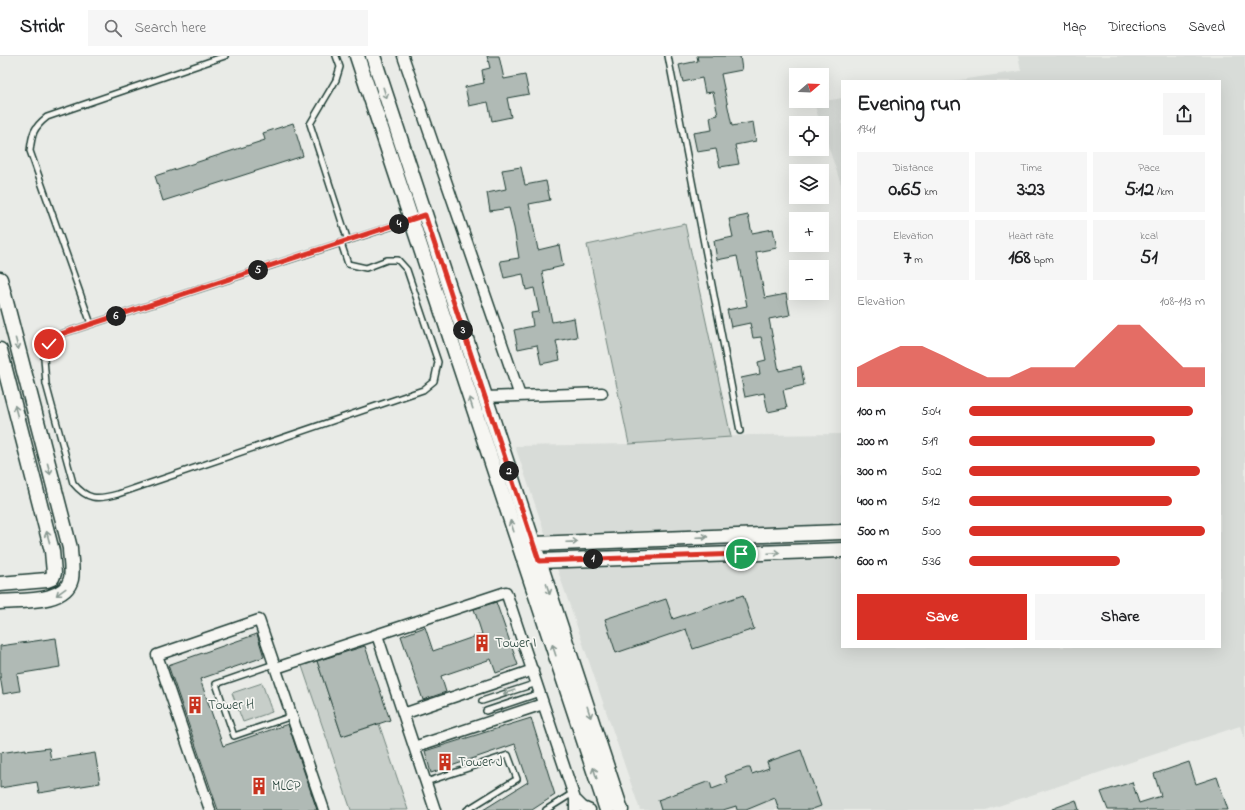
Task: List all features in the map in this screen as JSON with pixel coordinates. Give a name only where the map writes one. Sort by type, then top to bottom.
[{"type":"street","points":[[357,56],[607,810]]},
{"type":"street","points":[[373,56],[621,810]]},
{"type":"street","points":[[403,56],[520,396]]},
{"type":"street","points":[[0,279],[70,548],[72,573],[68,587],[55,597],[0,602]]},
{"type":"street","points":[[0,350],[52,551],[54,573],[52,578],[47,580],[0,584]]},
{"type":"street","points":[[485,397],[602,393]]},
{"type":"street","points":[[533,544],[841,532]]},
{"type":"street","points":[[539,561],[841,550]]},
{"type":"street","points":[[275,666],[377,635],[506,592],[574,796],[575,810]]},
{"type":"street","points":[[210,810],[157,655],[259,620],[324,810]]},
{"type":"street","points":[[377,635],[435,810]]},
{"type":"street","points":[[403,714],[532,670]]},
{"type":"street","points":[[414,747],[543,704]]},
{"type":"street","points":[[574,796],[583,807],[590,810]]},
{"type":"lane","points":[[91,324],[30,151],[32,134],[39,123],[47,117],[225,56]]},
{"type":"lane","points":[[336,56],[340,67],[336,80],[310,124],[348,241]]},
{"type":"lane","points":[[668,56],[740,431]]},
{"type":"lane","points":[[341,243],[348,264],[366,268],[387,260],[398,260],[407,270],[438,362],[434,380],[423,390],[102,498],[82,494],[73,483],[46,384],[44,358],[49,344],[61,334],[425,215]]},
{"type":"lane","points":[[275,666],[216,684],[234,736],[292,716]]},
{"type":"lane","points":[[482,701],[538,688]]},
{"type":"lane","points":[[486,711],[538,688]]},
{"type":"lane","points":[[426,782],[508,755],[517,779],[467,810]]},
{"type":"lane","points":[[546,810],[574,796]]},
{"type":"shaded area","points":[[1018,56],[1245,56],[1245,740],[1240,726],[986,810],[640,810],[515,446],[629,444],[751,435],[841,434],[841,648],[1221,648],[1221,80],[960,80],[1021,71]]},
{"type":"shaded area","points":[[841,98],[841,184],[829,149],[829,116],[818,116],[816,108],[829,108],[829,100]]},
{"type":"shaded area","points":[[685,224],[731,437],[629,444],[587,245]]},
{"type":"shaded area","points":[[317,661],[342,736],[379,724],[408,810],[351,810],[302,666]]},
{"type":"shaded area","points":[[262,683],[272,712],[243,722],[232,693]]},
{"type":"building","points":[[487,56],[499,56],[504,79],[525,75],[529,94],[507,98],[511,117],[492,121],[488,102],[469,106],[465,87],[484,83],[482,70],[490,68]]},
{"type":"building","points":[[697,56],[740,56],[742,70],[721,74],[732,126],[753,122],[756,141],[735,145],[739,164],[720,167],[716,149],[697,152],[693,133],[712,130],[710,117],[718,115],[713,92],[705,93],[702,78],[683,82],[679,65],[698,61]]},
{"type":"building","points":[[293,123],[303,156],[163,201],[155,176],[265,140],[263,133]]},
{"type":"building","points":[[521,167],[525,185],[546,181],[550,200],[529,204],[538,250],[559,245],[563,266],[542,271],[552,322],[574,318],[577,337],[556,341],[560,360],[541,364],[537,345],[518,349],[514,330],[533,326],[531,313],[539,312],[534,288],[526,290],[523,274],[504,278],[500,261],[519,258],[514,228],[509,208],[490,211],[487,193],[506,189],[502,170]]},
{"type":"building","points":[[748,215],[752,233],[773,229],[777,248],[756,252],[765,298],[786,294],[790,315],[769,319],[779,371],[801,366],[804,385],[783,390],[787,408],[768,412],[764,393],[745,397],[741,378],[760,374],[758,362],[766,360],[761,337],[753,338],[750,323],[731,327],[727,310],[747,306],[737,256],[717,260],[714,241],[733,237],[729,219]]},
{"type":"building","points":[[743,595],[754,629],[693,649],[686,629],[616,653],[605,619],[666,599],[673,619]]},
{"type":"building","name":"Tower I","points":[[496,602],[518,665],[496,673],[491,659],[441,676],[446,692],[423,700],[401,636],[425,627],[433,651],[482,634],[474,609]]},
{"type":"building","points":[[257,634],[264,657],[200,679],[223,746],[288,724],[317,810],[218,810],[168,665]]},
{"type":"building","points":[[56,638],[60,667],[17,674],[20,691],[3,694],[0,676],[0,646]]},
{"type":"building","points":[[365,646],[390,720],[342,736],[317,661]]},
{"type":"building","name":"Tower J","points":[[531,718],[555,795],[532,810],[483,810],[528,782],[515,744],[431,773],[425,751]]},
{"type":"building","points":[[49,748],[51,760],[95,753],[100,783],[39,793],[37,782],[0,788],[0,753],[26,749],[26,751]]},
{"type":"building","points":[[801,750],[821,806],[810,810],[779,810],[775,798],[746,810],[737,810],[736,806],[723,810],[661,810],[658,800],[707,782],[710,782],[712,789],[728,783],[725,776],[727,775],[747,768],[750,768],[752,774],[769,768],[767,762]]},
{"type":"building","points":[[1189,762],[1196,784],[1217,777],[1228,810],[1108,810],[1101,792],[1132,782],[1139,803],[1161,796],[1154,774]]},
{"type":"building","points":[[1076,800],[1079,810],[1052,810],[1052,809]]},
{"type":"place","name":"Tower I","points":[[482,643]]},
{"type":"place","name":"Tower H","points":[[195,705]]},
{"type":"place","name":"Tower J","points":[[445,762]]},
{"type":"place","name":"MLCP","points":[[259,786]]},
{"type":"route","points":[[49,344],[61,334],[425,215],[539,561],[741,554]]}]
